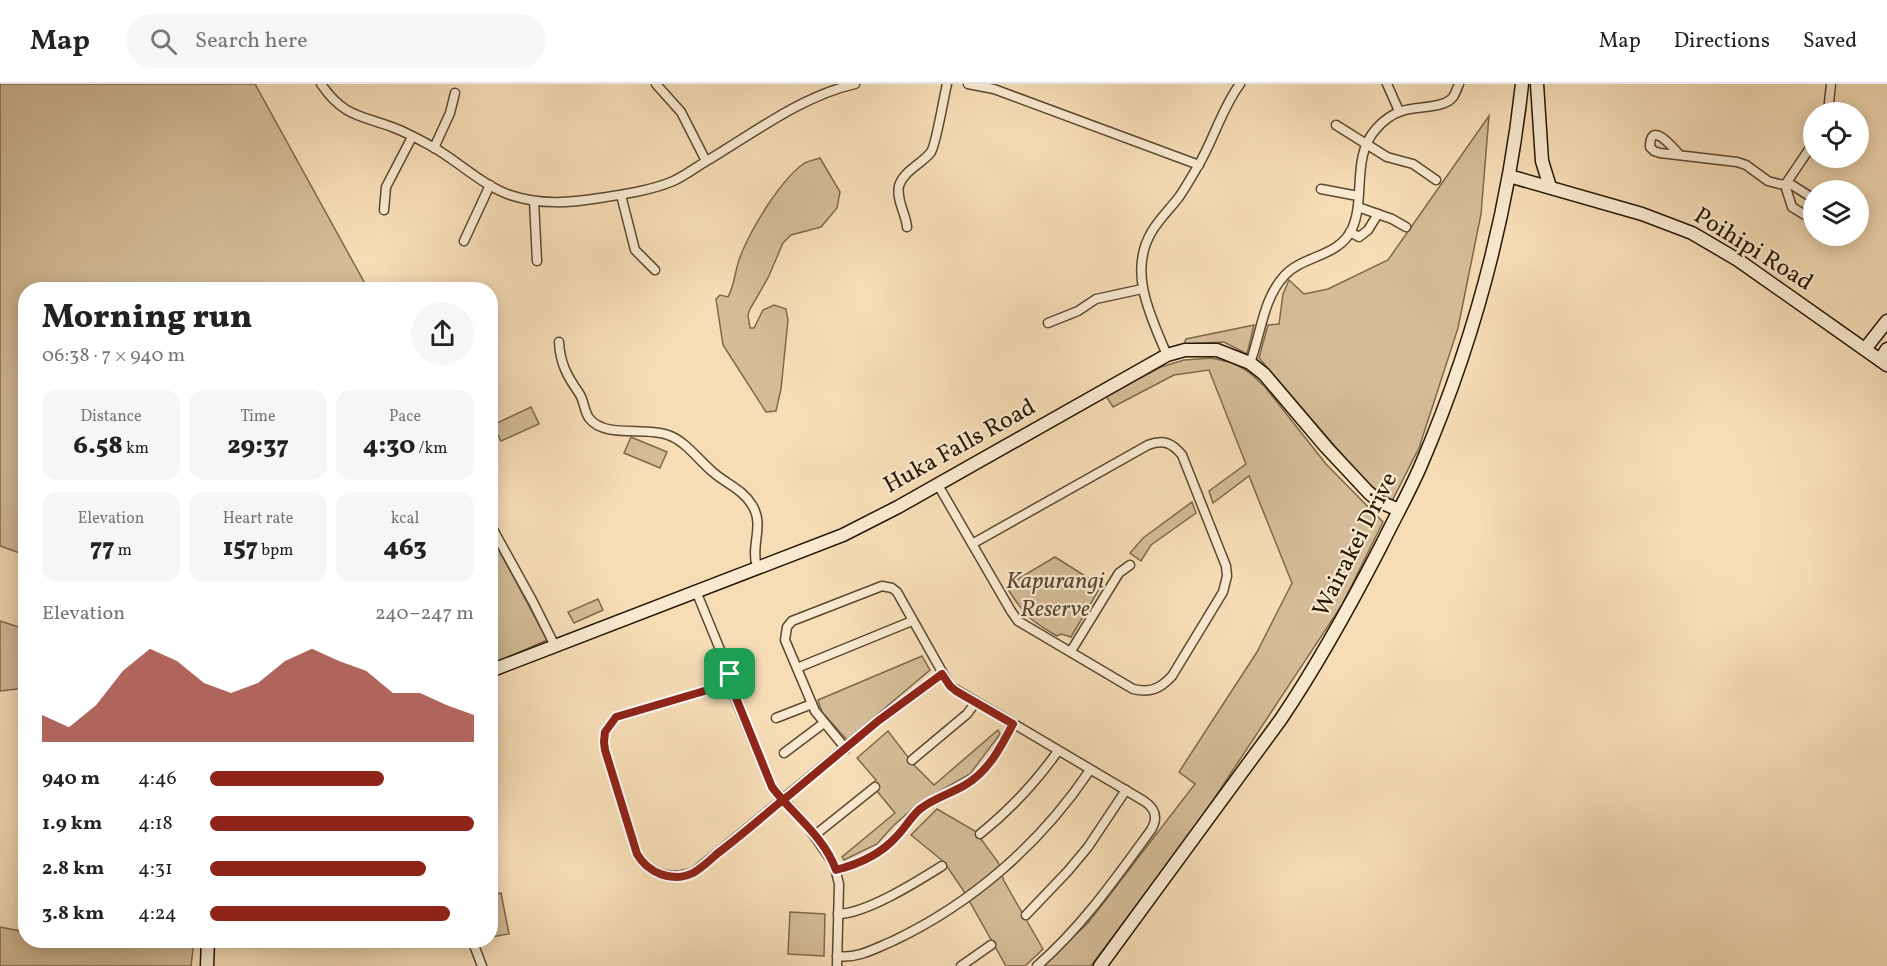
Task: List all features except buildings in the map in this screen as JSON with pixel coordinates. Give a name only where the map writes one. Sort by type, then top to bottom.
[{"type":"main road","name":"Wairakei Drive","points":[[1100,966],[1288,710],[1340,624],[1399,510],[1420,466],[1458,368],[1481,294],[1509,176],[1522,84]]},
{"type":"main road","points":[[1537,84],[1542,161],[1550,187]]},
{"type":"main road","name":"Poihipi Road","points":[[1509,176],[1642,214],[1692,233],[1738,260],[1865,349],[1885,358]]},
{"type":"main road","points":[[1865,349],[1887,321]]},
{"type":"main road","name":"Huka Falls Road","points":[[498,667],[843,535],[938,485],[1167,355],[1185,350],[1217,350],[1250,363],[1264,374],[1326,447],[1369,493],[1399,510]]},
{"type":"main road","points":[[207,966],[208,948]]},
{"type":"street","points":[[321,84],[329,97],[340,107],[354,115],[393,128],[434,148],[490,185],[509,194],[534,201],[557,203],[580,202],[621,195],[673,182],[795,108],[850,84]]},
{"type":"street","points":[[656,84],[681,112],[706,161]]},
{"type":"street","points":[[908,227],[901,205],[899,188],[903,179],[932,151],[947,84]]},
{"type":"street","points":[[968,84],[994,89],[1199,165]]},
{"type":"street","points":[[1167,355],[1142,290],[1141,259],[1145,243],[1181,195],[1199,165],[1232,95],[1240,84]]},
{"type":"street","points":[[1387,84],[1399,111]]},
{"type":"street","points":[[1250,363],[1269,298],[1280,281],[1299,265],[1330,252],[1341,244],[1350,232],[1358,207],[1360,168],[1366,145],[1373,132],[1383,121],[1399,111],[1444,104],[1454,96],[1459,84]]},
{"type":"street","points":[[1829,102],[1831,84]]},
{"type":"street","points":[[434,148],[450,113],[455,93]]},
{"type":"street","points":[[1336,125],[1366,145],[1388,157],[1413,164],[1436,180]]},
{"type":"street","points":[[384,210],[386,187],[412,137]]},
{"type":"street","points":[[1679,154],[1737,162],[1746,165],[1768,181],[1792,185],[1803,192]]},
{"type":"street","points":[[1785,185],[1803,158]]},
{"type":"street","points":[[464,241],[490,185]]},
{"type":"street","points":[[1785,185],[1792,207],[1803,214]]},
{"type":"street","points":[[1322,189],[1358,196]]},
{"type":"street","points":[[621,195],[635,250],[655,270]]},
{"type":"street","points":[[534,201],[537,261]]},
{"type":"street","points":[[1358,207],[1392,219],[1406,227]]},
{"type":"street","points":[[1350,232],[1359,237],[1368,230],[1378,214]]},
{"type":"street","points":[[1048,323],[1096,299],[1142,290]]},
{"type":"street","points":[[560,342],[565,371],[580,395],[588,417],[597,425],[607,430],[651,431],[668,435],[680,442],[716,475],[747,497],[758,519],[754,548],[757,567]]},
{"type":"street","points":[[938,485],[1011,612],[1018,621],[1133,689],[1144,692],[1164,686],[1226,584],[1226,566],[1182,456],[1175,446],[1166,443],[1156,442],[1148,445],[972,543]]},
{"type":"street","points":[[498,539],[555,646]]},
{"type":"street","points":[[1071,651],[1119,573],[1130,566]]},
{"type":"street","points":[[846,748],[814,711],[785,640],[787,627],[792,621],[882,586],[892,588],[897,592],[950,686],[1153,808],[1156,813],[1154,825],[1101,898],[1071,934],[1036,966]]},
{"type":"street","points":[[696,591],[730,674]]},
{"type":"street","points":[[797,668],[912,621]]},
{"type":"street","points":[[730,674],[737,675],[741,680],[741,687],[734,693],[727,692],[723,687],[723,680],[730,674]]},
{"type":"street","points":[[723,687],[616,717],[605,732],[605,750],[637,854],[646,866],[660,874],[676,877],[694,872],[878,721],[942,674]]},
{"type":"street","points":[[734,693],[772,787],[814,836],[830,857],[836,870],[839,884],[837,961],[859,955],[908,933],[938,917],[972,894],[1019,855],[1040,833],[1090,770]]},
{"type":"street","points":[[912,760],[967,714],[976,702]]},
{"type":"street","points":[[776,718],[812,704]]},
{"type":"street","points":[[784,753],[824,723]]},
{"type":"street","points":[[836,870],[874,856],[929,803],[966,785],[975,778],[994,757],[1013,724]]},
{"type":"street","points":[[980,834],[1027,791],[1058,751]]},
{"type":"street","points":[[814,836],[875,787]]},
{"type":"street","points":[[1026,915],[1088,847],[1126,790]]},
{"type":"street","points":[[838,914],[856,912],[942,866]]},
{"type":"street","points":[[961,966],[991,945]]},
{"type":"street","points":[[475,948],[480,965]]},
{"type":"green space","points":[[0,84],[255,84],[364,282],[18,282],[18,552],[0,546]]},
{"type":"green space","points":[[1489,116],[1481,214],[1458,328],[1419,448],[1392,501],[1365,481],[1259,358],[1268,325],[1279,324],[1283,294],[1289,280],[1304,294],[1328,289],[1388,260]]},
{"type":"green space","points":[[820,158],[840,192],[837,208],[821,227],[791,235],[783,243],[768,278],[748,315],[750,328],[754,328],[763,310],[774,305],[786,309],[788,320],[781,389],[776,411],[766,412],[723,345],[716,299],[720,295],[728,297],[745,246],[775,194],[803,164]]},
{"type":"green space","points":[[1254,325],[1247,354],[1224,342],[1184,344],[1186,339]]},
{"type":"green space","points":[[1211,358],[1234,363],[1250,373],[1265,387],[1326,464],[1383,522],[1342,605],[1194,829],[1091,966],[1042,966],[1088,923],[1195,784],[1179,772],[1257,652],[1292,583],[1249,476],[1213,503],[1209,491],[1246,464],[1209,370],[1174,375],[1113,407],[1106,396],[1161,367],[1184,360]]},
{"type":"green space","points":[[531,407],[539,424],[501,441],[498,435],[498,423]]},
{"type":"green space","points":[[631,437],[667,452],[660,468],[624,453]]},
{"type":"green space","points":[[1192,502],[1196,513],[1151,545],[1141,561],[1130,553],[1143,538]]},
{"type":"green space","points":[[498,548],[547,640],[498,662]]},
{"type":"green space","name":"Kapurangi Reserve","points":[[1055,557],[1101,586],[1071,637],[1061,634],[1057,636],[1039,625],[1022,610],[1006,586]]},
{"type":"green space","points":[[598,599],[603,610],[574,623],[568,612]]},
{"type":"green space","points":[[0,621],[18,627],[18,689],[0,691]]},
{"type":"green space","points":[[922,656],[930,670],[847,740],[822,712],[818,700]]},
{"type":"green space","points":[[998,730],[1000,734],[970,774],[919,803],[877,844],[844,860],[842,857],[895,813],[872,785],[876,780],[857,758],[888,731],[914,765],[934,785]]},
{"type":"green space","points":[[937,809],[975,831],[998,862],[1004,881],[1043,949],[1025,966],[1006,966],[963,890],[944,862],[911,835]]},
{"type":"green space","points":[[501,893],[509,934],[498,936],[498,894]]},
{"type":"green space","points":[[790,912],[825,914],[824,956],[788,954]]},
{"type":"green space","points":[[0,927],[18,931],[18,948],[193,948],[191,966],[0,966]]},
{"type":"route","points":[[730,674],[724,677],[723,687],[616,717],[605,732],[605,750],[637,854],[646,866],[660,874],[676,877],[694,872],[779,803],[783,800],[787,797],[878,721],[942,674],[956,691],[1013,724],[994,757],[975,778],[966,785],[939,797],[917,812],[896,837],[874,856],[836,870],[830,857],[808,827],[783,800],[772,787],[734,693],[741,687],[741,680],[737,675],[730,674]]}]
